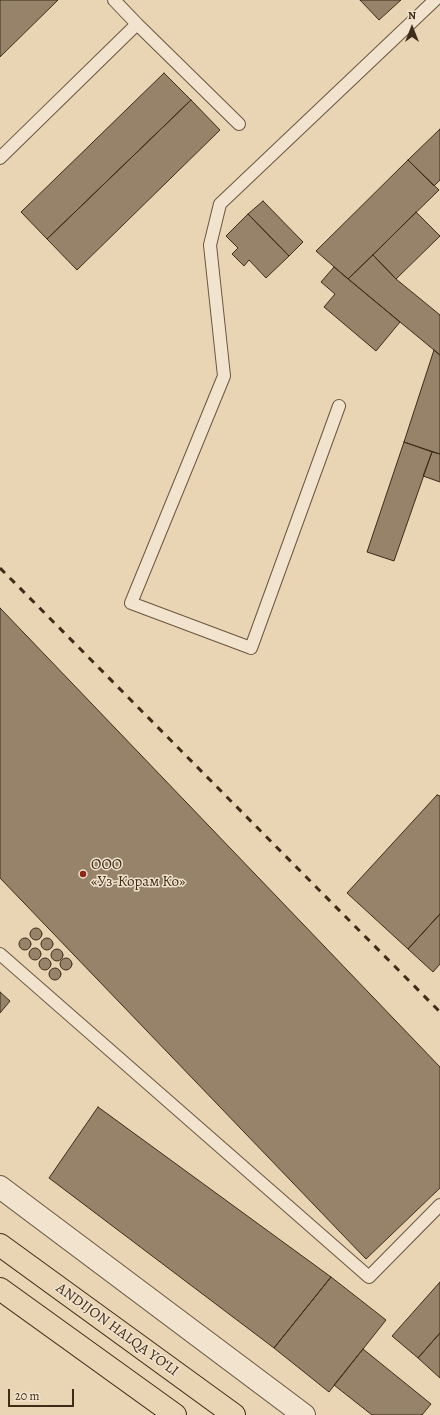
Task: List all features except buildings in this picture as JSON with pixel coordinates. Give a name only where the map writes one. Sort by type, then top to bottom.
[{"type":"highway","name":"ANDIJON HALQA YO‘LI","points":[[0,1245],[234,1415]]},
{"type":"highway","points":[[0,1289],[175,1415]]},
{"type":"street","points":[[0,1187],[304,1415]]},
{"type":"lane","points":[[114,0],[239,124]]},
{"type":"lane","points":[[339,406],[251,648],[131,603],[224,376],[210,245],[220,204],[435,0]]},
{"type":"lane","points":[[0,158],[137,24]]},
{"type":"lane","points":[[0,954],[369,1277],[440,1205]]},
{"type":"railway","points":[[0,568],[440,1012]]},
{"type":"place","name":"ООО «Уз-Корам Ко»","points":[[83,874]]}]
